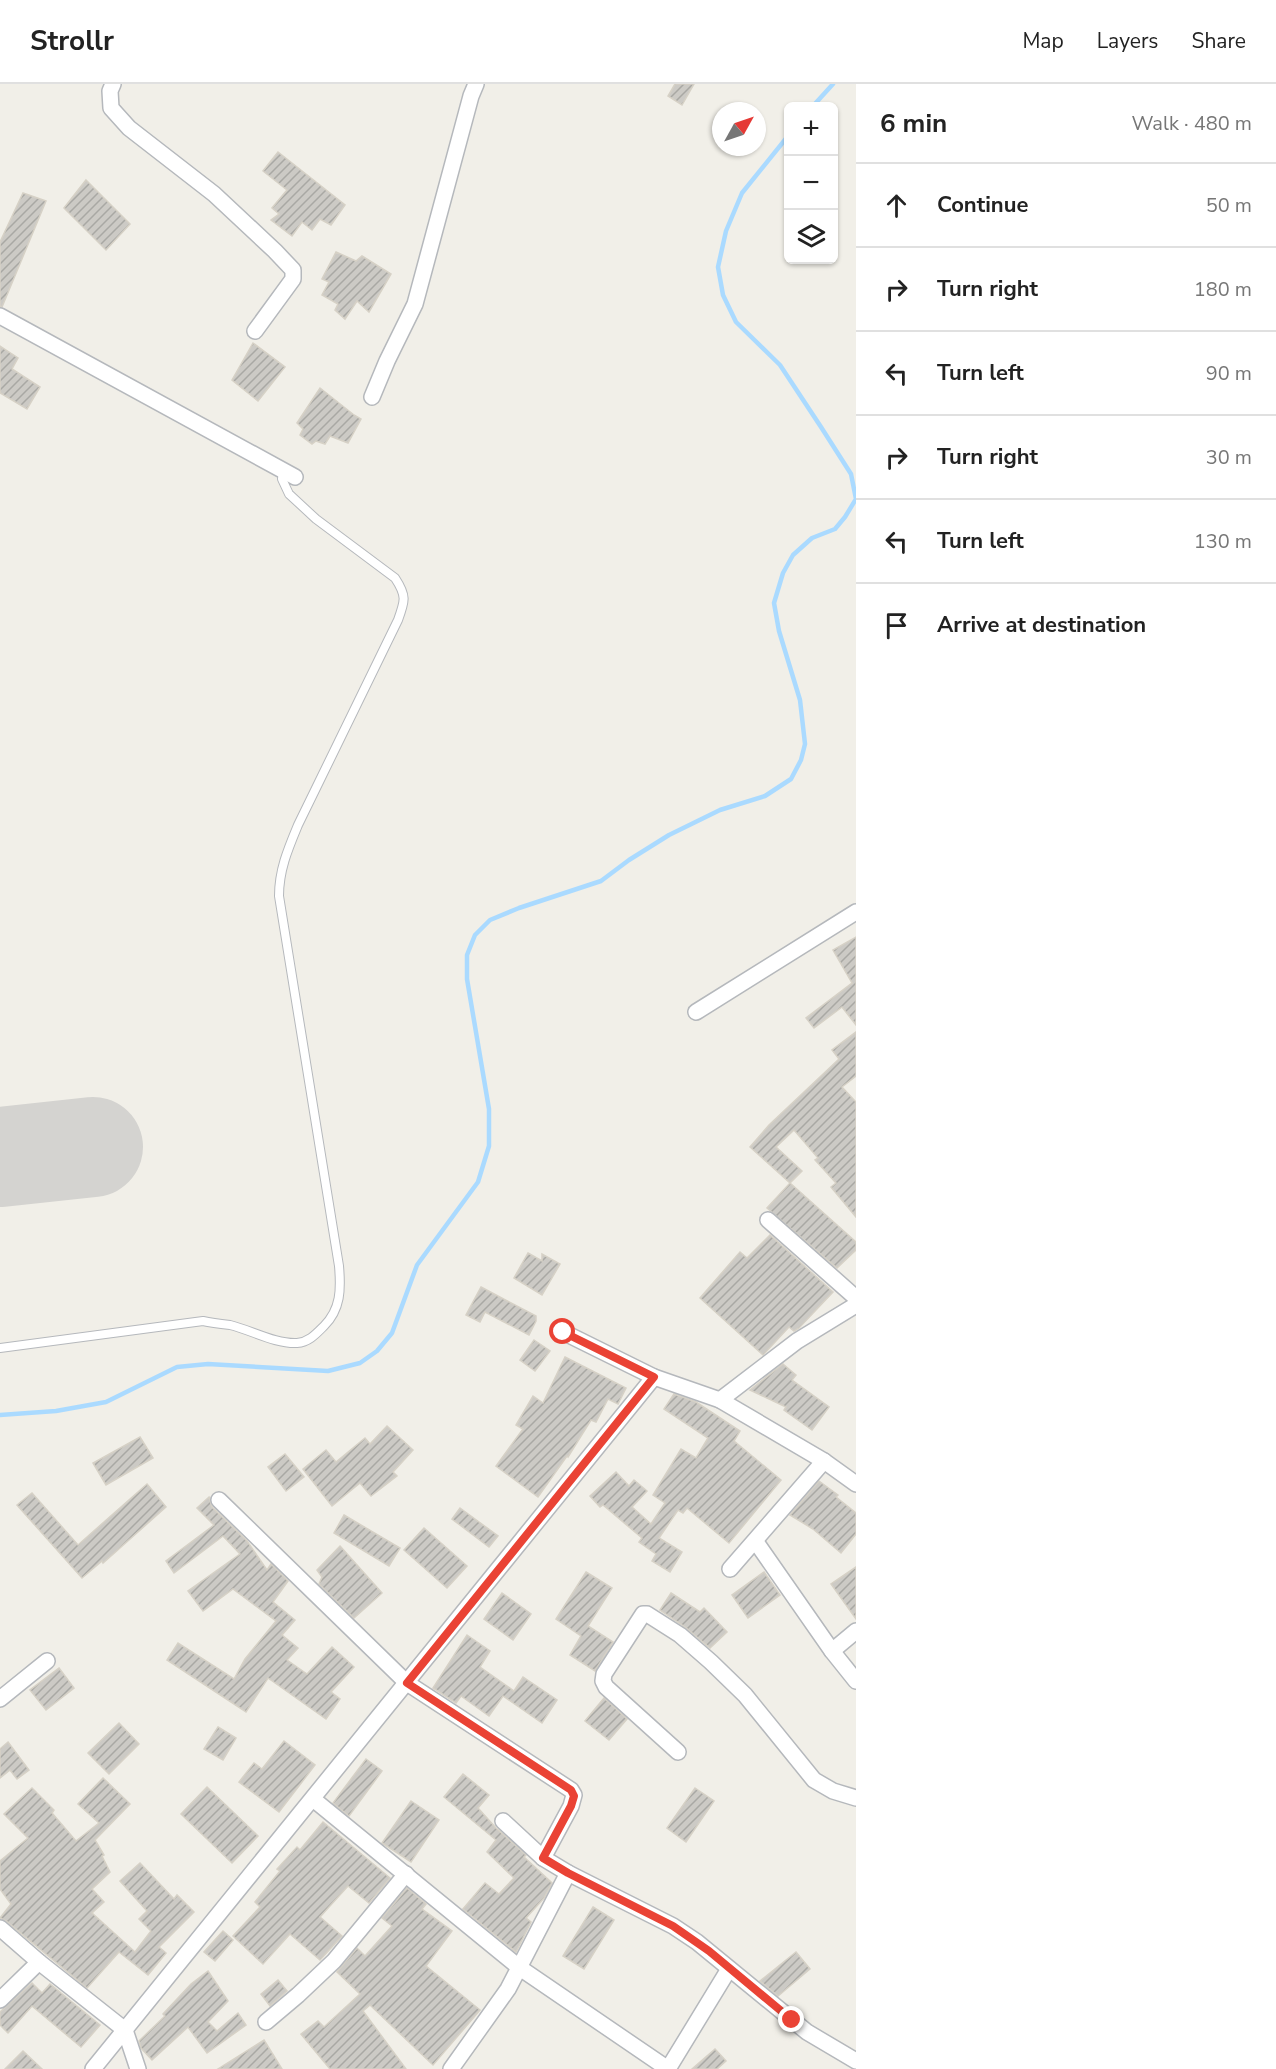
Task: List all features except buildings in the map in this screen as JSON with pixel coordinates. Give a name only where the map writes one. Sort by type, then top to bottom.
[{"type":"street","points":[[113,84],[110,91],[111,108],[129,128],[214,194],[275,250],[293,270],[293,279],[255,331]]},
{"type":"street","points":[[372,398],[415,304],[476,84]]},
{"type":"street","points":[[0,316],[289,473]]},
{"type":"street","points":[[696,1012],[856,912]]},
{"type":"street","points":[[768,1220],[856,1298]]},
{"type":"street","points":[[720,1400],[797,1341],[856,1305]]},
{"type":"street","points":[[563,1332],[654,1377],[720,1400],[824,1461],[856,1484]]},
{"type":"street","points":[[93,2069],[654,1377]]},
{"type":"street","points":[[730,1569],[756,1542],[824,1461]]},
{"type":"street","points":[[219,1500],[407,1683],[571,1790],[574,1796],[571,1806],[543,1858]]},
{"type":"street","points":[[756,1542],[832,1651],[856,1681]]},
{"type":"street","points":[[678,1752],[606,1687],[603,1681],[604,1674],[643,1614],[647,1614],[680,1635],[720,1670],[745,1695],[814,1780],[833,1791],[856,1798]]},
{"type":"street","points":[[832,1651],[856,1631]]},
{"type":"street","points":[[0,1699],[47,1661]]},
{"type":"street","points":[[313,1799],[520,1968],[668,2069],[729,1970]]},
{"type":"street","points":[[503,1821],[543,1858],[673,1926],[709,1951],[729,1970],[807,2032],[856,2061]]},
{"type":"street","points":[[451,2069],[500,2001],[520,1968],[568,1873]]},
{"type":"street","points":[[266,2022],[334,1961],[406,1874]]},
{"type":"street","points":[[0,1928],[125,2030],[138,2069]]},
{"type":"street","points":[[0,2000],[39,1962]]},
{"type":"lane","points":[[0,1348],[203,1322],[231,1326],[285,1342],[298,1343],[313,1337],[329,1321],[338,1305],[339,1266],[279,896],[279,879],[298,825],[398,620],[405,600],[402,589],[395,578],[316,519],[289,494],[282,479],[289,473]]},
{"type":"waterway","points":[[817,102],[833,84]]},
{"type":"waterway","points":[[0,1415],[56,1411],[106,1402],[177,1367],[208,1364],[328,1371],[360,1363],[377,1351],[392,1333],[417,1265],[478,1182],[489,1146],[489,1109],[467,979],[467,955],[475,935],[490,920],[601,881],[669,835],[720,810],[765,796],[791,779],[801,760],[805,744],[800,700],[779,631],[774,603],[783,573],[793,555],[812,538],[835,529],[856,499],[851,474],[821,427],[780,365],[736,322],[723,295],[718,267],[726,231],[742,193],[784,141]]},
{"type":"runway","points":[[0,1157],[93,1147]]},
{"type":"route","points":[[563,1332],[654,1377],[407,1683],[571,1790],[574,1796],[571,1806],[543,1858],[673,1926],[709,1951],[729,1970],[792,2020]]}]
